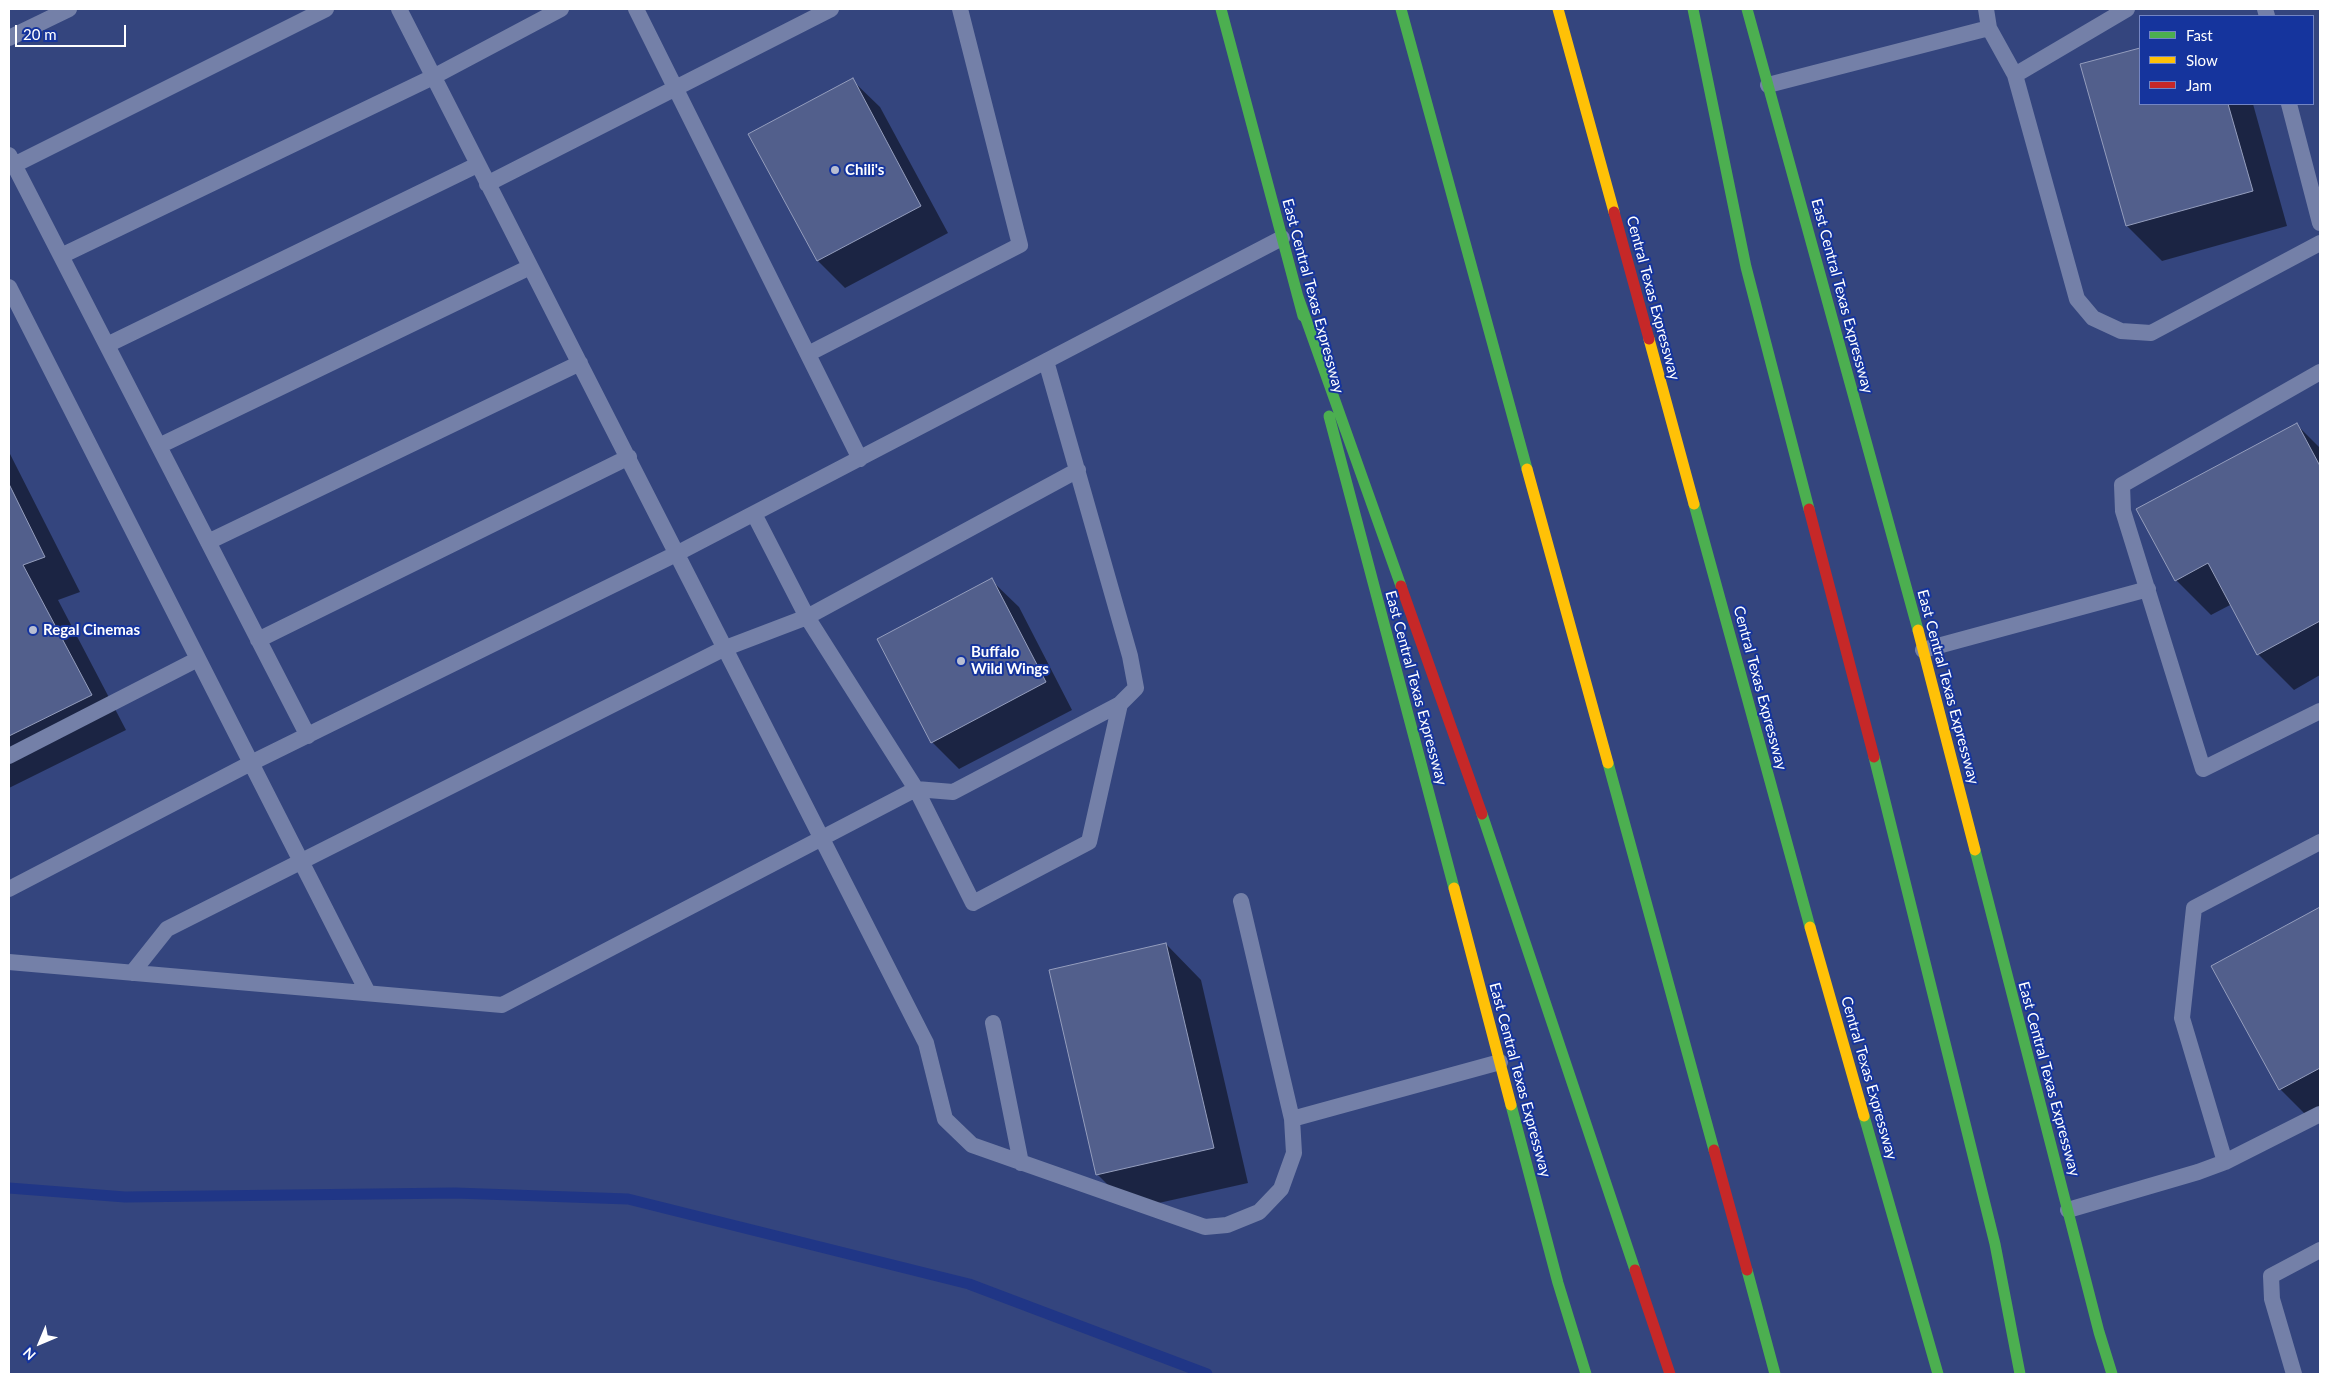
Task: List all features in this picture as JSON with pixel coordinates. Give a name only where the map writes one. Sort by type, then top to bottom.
[{"type":"main road","name":"East Central Texas Expressway","points":[[1220,9],[1555,1273],[1586,1374]]},
{"type":"main road","points":[[1401,9],[1775,1374]]},
{"type":"main road","name":"Central Texas Expressway","points":[[1558,9],[1796,877],[1938,1374]]},
{"type":"main road","points":[[1693,9],[1746,267],[1886,803],[1941,1024],[1995,1244],[2020,1374]]},
{"type":"main road","name":"East Central Texas Expressway","points":[[1747,9],[1923,650],[2112,1374]]},
{"type":"main road","points":[[1297,294],[1493,846],[1670,1374]]},
{"type":"lane","points":[[9,38],[69,9]]},
{"type":"lane","points":[[308,736],[11,160],[326,9]]},
{"type":"lane","points":[[399,9],[487,184],[678,553],[724,649],[926,1043],[945,1119],[972,1146],[1205,1227],[1227,1225],[1259,1212],[1281,1189],[1294,1153],[1292,1119],[1241,900]]},
{"type":"lane","points":[[61,256],[433,77],[561,9]]},
{"type":"lane","points":[[636,9],[860,459]]},
{"type":"lane","points":[[487,184],[831,9]]},
{"type":"lane","points":[[808,354],[1020,245],[960,9]]},
{"type":"lane","points":[[1986,9],[1989,28],[2015,75],[2077,299],[2093,318],[2121,331],[2151,333],[2320,243]]},
{"type":"lane","points":[[2015,75],[2127,9]]},
{"type":"lane","points":[[1768,85],[1989,28]]},
{"type":"lane","points":[[2289,105],[2320,223]]},
{"type":"lane","points":[[107,345],[478,165]]},
{"type":"lane","points":[[9,889],[251,763],[678,553],[1282,238]]},
{"type":"lane","points":[[159,446],[530,267]]},
{"type":"lane","points":[[9,287],[368,993]]},
{"type":"lane","points":[[9,962],[502,1005],[916,789],[953,792],[1120,704],[1136,688],[1130,656],[1046,361]]},
{"type":"lane","points":[[208,542],[580,363]]},
{"type":"lane","points":[[2320,372],[2122,485],[2123,511],[2203,769],[2320,711]]},
{"type":"lane","points":[[258,640],[629,457]]},
{"type":"lane","points":[[132,973],[167,929],[724,649],[806,617],[1078,470]]},
{"type":"lane","points":[[754,514],[806,617],[916,789],[973,903],[1089,842],[1120,704]]},
{"type":"lane","points":[[1923,650],[2148,588]]},
{"type":"lane","points":[[9,756],[198,659]]},
{"type":"lane","points":[[2225,1162],[2182,1018],[2194,908],[2320,842]]},
{"type":"lane","points":[[993,1023],[1021,1163]]},
{"type":"lane","points":[[1292,1119],[1500,1062]]},
{"type":"lane","points":[[2068,1210],[2198,1172],[2225,1162],[2320,1114]]},
{"type":"lane","points":[[2294,1374],[2272,1299],[2272,1276],[2320,1250]]},
{"type":"building","points":[[2139,48],[2139,105],[2228,105],[2253,191],[2126,226],[2080,64]]},
{"type":"building","name":"Chili's","points":[[853,78],[921,206],[817,261],[748,134]]},
{"type":"building","points":[[2297,423],[2320,466],[2320,621],[2257,655],[2208,563],[2175,581],[2136,509]]},
{"type":"building","name":"Regal Cinemas","points":[[9,484],[45,557],[23,565],[92,695],[9,736]]},
{"type":"building","name":"Buffalo Wild Wings","points":[[992,578],[1046,682],[931,743],[877,639]]},
{"type":"building","points":[[2320,907],[2320,1068],[2279,1090],[2211,966]]},
{"type":"building","points":[[1166,943],[1214,1148],[1096,1175],[1049,970]]},
{"type":"waterway","points":[[9,1188],[125,1197],[455,1193],[628,1199],[969,1284],[1207,1374]]},
{"type":"traffic: fast","points":[[1221,9],[1303,316]]},
{"type":"traffic: fast","points":[[1401,9],[1527,469]]},
{"type":"traffic: fast","points":[[1693,9],[1746,267],[1809,509]]},
{"type":"traffic: fast","points":[[1747,9],[1918,630]]},
{"type":"traffic: fast","points":[[1297,294],[1401,586]]},
{"type":"traffic: fast","points":[[1329,416],[1454,888]]},
{"type":"traffic: fast","points":[[1694,504],[1810,927]]},
{"type":"traffic: fast","points":[[1874,757],[1995,1244],[2020,1374]]},
{"type":"traffic: fast","points":[[1608,763],[1714,1150]]},
{"type":"traffic: fast","points":[[1482,814],[1635,1270]]},
{"type":"traffic: fast","points":[[1975,850],[2099,1332],[2112,1374]]},
{"type":"traffic: fast","points":[[1511,1105],[1558,1283],[1586,1374]]},
{"type":"traffic: fast","points":[[1864,1116],[1938,1374]]},
{"type":"traffic: fast","points":[[1747,1270],[1775,1374]]},
{"type":"traffic: slow","points":[[1558,9],[1614,212]]},
{"type":"traffic: slow","points":[[1649,339],[1694,504]]},
{"type":"traffic: slow","points":[[1527,469],[1608,763]]},
{"type":"traffic: slow","points":[[1918,630],[1975,850]]},
{"type":"traffic: slow","points":[[1454,888],[1511,1105]]},
{"type":"traffic: slow","points":[[1810,927],[1864,1116]]},
{"type":"traffic: jam","points":[[1614,212],[1649,339]]},
{"type":"traffic: jam","points":[[1809,509],[1874,757]]},
{"type":"traffic: jam","points":[[1401,586],[1482,814]]},
{"type":"traffic: jam","points":[[1714,1150],[1747,1270]]},
{"type":"traffic: jam","points":[[1635,1270],[1670,1374]]},
{"type":"place","name":"Chili's","points":[[835,170]]},
{"type":"place","name":"Regal Cinemas","points":[[33,630]]},
{"type":"place","name":"Buffalo Wild Wings","points":[[961,661]]}]
